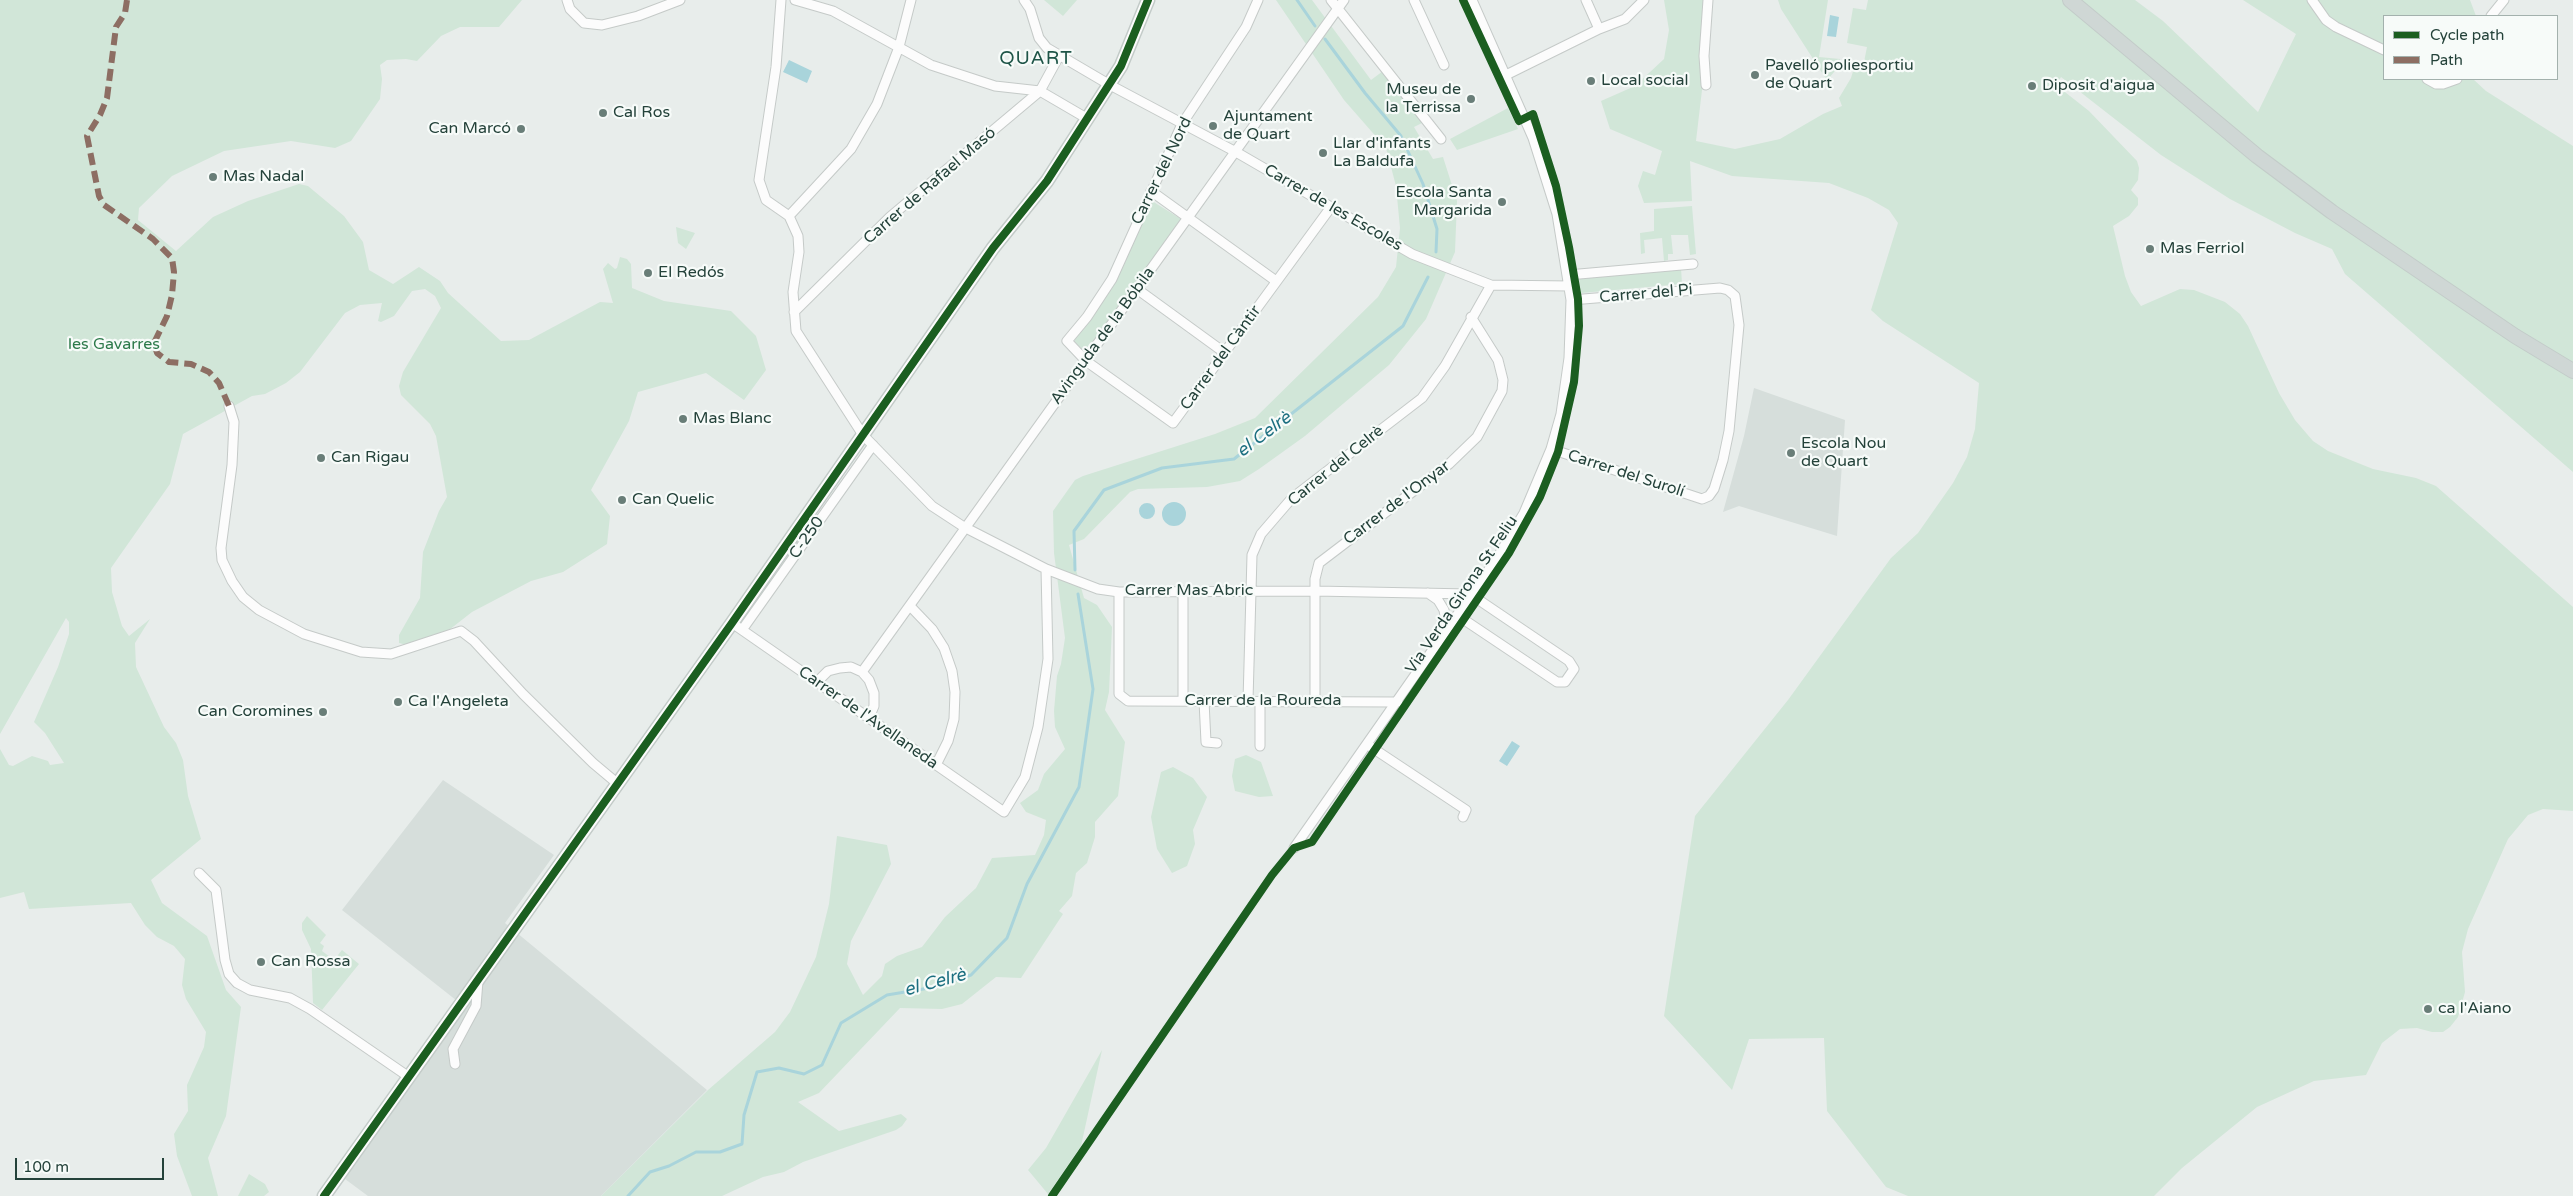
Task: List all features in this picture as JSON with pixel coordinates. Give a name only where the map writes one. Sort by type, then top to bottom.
[{"type":"main road","name":"C-250","points":[[324,1196],[618,784],[737,626],[863,435],[993,248],[1047,181],[1121,66],[1148,0]]},
{"type":"main road","points":[[2070,0],[2257,156],[2332,212],[2499,325],[2573,371]]},
{"type":"street","points":[[568,0],[570,9],[584,23],[602,25],[638,16],[680,0]]},
{"type":"street","points":[[782,0],[776,67],[759,180],[766,200],[789,216],[851,149],[877,104],[899,47],[911,0]]},
{"type":"street","points":[[795,0],[833,11],[931,65],[995,86],[1040,91],[1088,119]]},
{"type":"street","name":"Carrer de les Escoles","points":[[1024,0],[1030,9],[1039,38],[1047,48],[1059,56],[1236,152],[1412,254],[1490,285],[1570,286]]},
{"type":"street","name":"Carrer del Nord","points":[[1086,361],[1067,341],[1087,317],[1112,279],[1182,124],[1246,27],[1258,0]]},
{"type":"street","points":[[1331,0],[1441,139]]},
{"type":"street","name":"Avinguda de la Bóbila","points":[[862,672],[964,527],[1086,361],[1344,0]]},
{"type":"street","points":[[1414,0],[1444,66]]},
{"type":"street","points":[[1294,848],[1398,702],[1496,558],[1524,513],[1551,449],[1561,414],[1569,358],[1572,300],[1557,214],[1540,158],[1506,75],[1472,0]]},
{"type":"street","points":[[1586,0],[1600,29]]},
{"type":"street","points":[[1506,75],[1600,29],[1625,19],[1644,0]]},
{"type":"street","points":[[1706,85],[1704,56],[1708,0]]},
{"type":"street","points":[[2312,0],[2326,20],[2336,27],[2383,50]]},
{"type":"street","points":[[2492,15],[2504,0]]},
{"type":"street","name":"Carrer de Rafael Masó","points":[[794,312],[890,217],[1040,91],[1059,56]]},
{"type":"street","points":[[2429,80],[2436,84],[2443,84],[2454,80]]},
{"type":"street","points":[[1151,192],[1276,281]]},
{"type":"street","name":"Carrer del Càntir","points":[[1086,361],[1173,423],[1331,207]]},
{"type":"street","name":"Carrer Mas Abric","points":[[789,216],[798,236],[799,252],[793,292],[796,332],[863,435],[932,506],[964,527],[1046,568],[1098,589],[1119,592],[1315,591],[1470,594]]},
{"type":"street","name":"Carrer del Pi","points":[[1568,275],[1693,264]]},
{"type":"street","name":"Carrer del Celrè","points":[[1248,701],[1252,555],[1261,534],[1292,498],[1422,398],[1445,366],[1490,285]]},
{"type":"street","name":"Carrer del Pi","points":[[1572,300],[1720,288],[1728,290],[1735,296],[1738,307],[1737,364],[1723,460],[1714,489],[1709,496],[1702,499]]},
{"type":"street","points":[[1137,289],[1225,353]]},
{"type":"street","name":"Carrer de l'Onyar","points":[[1315,702],[1314,579],[1319,563],[1449,464],[1477,437],[1502,392],[1503,380],[1498,360],[1472,317]]},
{"type":"street","points":[[229,406],[234,422],[232,466],[221,548],[222,560],[232,581],[243,597],[259,610],[304,634],[361,652],[391,654],[461,631],[474,641],[523,694],[618,784]]},
{"type":"street","name":"C-250","points":[[737,626],[873,445]]},
{"type":"street","name":"Carrer del Surolí","points":[[1551,449],[1702,499]]},
{"type":"street","name":"Carrer de l'Avellaneda","points":[[737,626],[1004,812],[1024,777],[1038,727],[1048,659],[1046,568]]},
{"type":"street","points":[[1183,591],[1183,701]]},
{"type":"street","name":"Carrer de la Roureda","points":[[1119,592],[1119,694],[1128,701],[1398,702]]},
{"type":"street","points":[[1428,593],[1438,600],[1444,610],[1447,628]]},
{"type":"street","points":[[1457,615],[1556,682],[1566,682],[1574,669],[1569,661],[1470,594]]},
{"type":"street","points":[[910,606],[932,629],[944,648],[952,671],[956,692],[954,719],[948,741],[936,765]]},
{"type":"street","points":[[817,682],[828,671],[840,668],[851,667],[862,672],[869,680],[874,693],[874,706],[869,718]]},
{"type":"street","points":[[1204,701],[1206,742],[1217,743]]},
{"type":"street","points":[[1260,701],[1260,746]]},
{"type":"street","points":[[1368,745],[1466,810],[1463,816]]},
{"type":"street","points":[[199,873],[216,890],[225,960],[229,974],[238,983],[250,990],[290,998],[310,1009],[409,1077]]},
{"type":"street","points":[[455,1064],[453,1048],[476,1006],[478,981]]},
{"type":"shaded area","name":"Escola Nou de Quart","points":[[1754,388],[1845,420],[1837,536],[1739,506],[1723,512],[1744,436]]},
{"type":"shaded area","points":[[443,780],[554,855],[505,923],[707,1090],[601,1196],[368,1196],[345,1179],[466,1008],[342,910]]},
{"type":"green space","name":"les Gavarres","points":[[0,0],[522,0],[499,27],[460,27],[441,36],[417,61],[406,59],[387,60],[380,65],[382,79],[380,99],[351,141],[335,148],[291,141],[224,151],[172,176],[139,208],[138,220],[176,251],[213,217],[248,201],[299,184],[308,186],[344,216],[363,242],[369,270],[393,284],[419,267],[440,281],[448,293],[501,341],[529,340],[600,302],[613,303],[603,269],[608,263],[615,269],[617,268],[620,257],[627,259],[631,264],[632,288],[664,301],[731,311],[756,336],[766,370],[744,400],[706,373],[638,392],[629,421],[591,490],[610,516],[607,544],[563,572],[531,581],[472,612],[449,630],[407,645],[399,643],[399,635],[420,598],[423,552],[439,511],[447,497],[436,436],[430,424],[401,395],[399,386],[403,372],[441,308],[435,296],[425,289],[412,291],[394,316],[381,322],[378,321],[382,303],[360,305],[345,313],[300,372],[286,383],[265,394],[252,396],[183,434],[170,484],[111,568],[112,592],[122,626],[129,636],[150,619],[135,643],[136,667],[164,727],[176,743],[183,760],[188,796],[201,839],[151,880],[162,903],[207,936],[226,990],[241,1007],[226,1116],[208,1158],[218,1196],[192,1196],[177,1156],[174,1134],[188,1111],[187,1085],[204,1047],[206,1032],[186,999],[182,985],[185,959],[174,946],[157,937],[145,925],[131,903],[29,909],[24,892],[0,898],[0,749],[9,765],[13,766],[32,756],[48,761],[50,765],[64,763],[45,733],[34,722],[58,667],[69,634],[69,622],[66,618],[0,734]]},
{"type":"green space","points":[[1044,0],[1077,0],[1063,16]]},
{"type":"green space","points":[[1276,0],[1312,0],[1371,80],[1383,71],[1422,123],[1414,127],[1433,159],[1443,157],[1457,201],[1455,252],[1426,319],[1389,365],[1305,436],[1259,469],[1240,481],[1207,487],[1138,489],[1130,492],[1084,539],[1069,545],[1084,598],[1097,605],[1112,627],[1109,692],[1105,710],[1125,742],[1118,796],[1095,822],[1095,837],[1087,863],[1076,873],[1072,896],[1059,911],[1063,914],[1021,978],[996,977],[962,1004],[942,1009],[900,1008],[819,1093],[798,1102],[839,1131],[901,1114],[907,1119],[902,1126],[896,1130],[803,1162],[784,1172],[763,1177],[722,1196],[601,1196],[708,1090],[775,1032],[790,1012],[816,957],[829,904],[837,836],[887,845],[891,864],[851,941],[847,964],[863,995],[882,976],[885,964],[897,956],[922,947],[945,917],[976,888],[992,858],[1035,855],[1044,835],[1046,820],[1026,812],[1020,803],[1038,790],[1044,774],[1065,749],[1055,727],[1054,711],[1057,676],[1065,638],[1054,553],[1053,511],[1075,480],[1083,476],[1215,434],[1255,418],[1378,297],[1396,267],[1400,228],[1396,186],[1386,148],[1344,100]]},
{"type":"green space","points":[[1664,0],[1708,0],[1706,85],[1702,90],[1696,141],[1735,149],[1780,139],[1823,114],[1842,106],[1839,98],[1851,78],[1856,61],[1864,62],[1867,47],[1847,43],[1853,8],[1866,10],[1868,0],[2135,0],[2163,21],[2258,112],[2296,34],[2243,0],[2470,0],[2476,15],[2383,15],[2383,80],[2474,80],[2486,91],[2573,146],[2573,472],[2345,274],[2332,249],[2295,233],[2230,199],[2161,155],[2061,77],[2056,85],[2089,111],[2137,161],[2139,168],[2138,180],[2131,190],[2138,198],[2138,205],[2129,216],[2113,226],[2125,276],[2131,292],[2141,306],[2180,289],[2194,290],[2225,302],[2240,314],[2248,326],[2279,393],[2295,420],[2313,441],[2328,451],[2373,469],[2416,478],[2436,486],[2573,607],[2573,811],[2543,809],[2528,815],[2508,839],[2468,929],[2462,952],[2465,992],[2458,1017],[2450,1027],[2443,1032],[2432,1032],[2417,1028],[2400,1029],[2382,1043],[2366,1075],[2314,1081],[2257,1107],[2182,1168],[2154,1196],[1908,1196],[1886,1187],[1827,1111],[1824,1038],[1749,1039],[1732,1090],[1664,1016],[1695,816],[1788,700],[1891,558],[1918,533],[1953,483],[1967,457],[1975,429],[1979,383],[1883,321],[1871,310],[1898,223],[1889,210],[1868,198],[1829,183],[1732,176],[1690,161],[1692,201],[1644,203],[1638,186],[1643,171],[1655,175],[1662,151],[1610,129],[1601,101],[1635,86],[1664,59],[1669,30]]},
{"type":"green space","points":[[1778,0],[1828,0],[1819,57],[1840,59],[1839,66],[1829,78],[1826,79],[1781,9]]},
{"type":"green space","points":[[1508,108],[1518,129],[1457,150],[1450,139]]},
{"type":"green space","points":[[1152,201],[1181,219],[1086,353],[1074,341],[1115,281]]},
{"type":"green space","points":[[1692,206],[1696,254],[1690,255],[1688,235],[1671,235],[1673,254],[1668,254],[1668,260],[1664,261],[1662,238],[1644,240],[1645,253],[1641,254],[1640,233],[1654,231],[1654,209]]},
{"type":"green space","points":[[676,227],[695,233],[686,249],[678,243]]},
{"type":"green space","points":[[1681,268],[1682,284],[1581,293],[1579,279]]},
{"type":"green space","points":[[1246,755],[1261,762],[1273,796],[1259,797],[1235,791],[1232,776],[1235,759]]},
{"type":"green space","points":[[1173,767],[1193,778],[1207,797],[1193,830],[1195,844],[1187,866],[1172,873],[1157,849],[1151,817],[1161,772]]},
{"type":"green space","points":[[307,916],[326,935],[320,943],[324,946],[322,951],[334,960],[342,950],[359,964],[322,1010],[313,1003],[311,949],[302,930],[302,923]]},
{"type":"green space","points":[[1102,1050],[1081,1146],[1048,1194],[1028,1170],[1046,1148]]},
{"type":"green space","points":[[249,1174],[265,1184],[269,1192],[264,1196],[238,1196]]},
{"type":"water","points":[[1830,15],[1839,17],[1836,37],[1827,36]]},
{"type":"water","points":[[789,60],[812,71],[807,83],[783,72]]},
{"type":"water","points":[[1174,502],[1179,503],[1185,509],[1185,519],[1179,525],[1174,526],[1169,525],[1163,519],[1162,514],[1163,509],[1169,503]]},
{"type":"water","points":[[1144,503],[1150,503],[1155,508],[1153,517],[1144,519],[1139,514],[1139,508]]},
{"type":"water","points":[[1512,741],[1520,746],[1507,766],[1499,761]]},
{"type":"waterway","name":"el Celrè","points":[[1297,0],[1315,26]]},
{"type":"waterway","name":"el Celrè","points":[[1325,39],[1365,93],[1401,136],[1423,184],[1437,229],[1436,252]]},
{"type":"waterway","name":"el Celrè","points":[[1075,570],[1074,531],[1104,490],[1162,468],[1234,459],[1403,326],[1428,277]]},
{"type":"waterway","name":"el Celrè","points":[[628,1196],[650,1172],[669,1166],[696,1152],[720,1152],[742,1144],[744,1115],[757,1072],[779,1068],[804,1074],[822,1065],[841,1023],[887,995],[935,987],[971,975],[1007,938],[1027,884],[1079,787],[1093,689],[1078,594]]},
{"type":"marked path","points":[[127,0],[125,13],[116,27],[107,98],[100,115],[87,136],[99,196],[104,205],[153,239],[172,258],[174,272],[172,295],[167,316],[154,343],[157,353],[169,362],[191,364],[209,372],[219,383],[229,406]]},
{"type":"cycle path","points":[[324,1196],[732,623],[993,248],[1047,181],[1121,66],[1148,0]]},
{"type":"cycle path","name":"Via Verda Girona St Feliu","points":[[1052,1196],[1272,875],[1294,848],[1312,842],[1509,553],[1540,497],[1558,452],[1574,382],[1579,326],[1578,299],[1569,247],[1556,186],[1533,114],[1519,121],[1463,0]]},
{"type":"place","name":"Pavelló poliesportiu de Quart","points":[[1755,75]]},
{"type":"place","name":"Local social","points":[[1591,81]]},
{"type":"place","name":"Diposit d'aigua","points":[[2032,86]]},
{"type":"place","name":"Museu de la Terrissa","points":[[1471,99]]},
{"type":"place","name":"Cal Ros","points":[[603,113]]},
{"type":"place","name":"Ajuntament de Quart","points":[[1213,126]]},
{"type":"place","name":"Can Marcó","points":[[521,129]]},
{"type":"place","name":"Llar d'infants La Baldufa","points":[[1323,153]]},
{"type":"place","name":"Mas Nadal","points":[[213,177]]},
{"type":"place","name":"Escola Santa Margarida","points":[[1502,202]]},
{"type":"place","name":"Mas Ferriol","points":[[2150,249]]},
{"type":"place","name":"El Redós","points":[[648,273]]},
{"type":"place","name":"Mas Blanc","points":[[683,419]]},
{"type":"place","name":"Escola Nou de Quart","points":[[1791,453]]},
{"type":"place","name":"Can Rigau","points":[[321,458]]},
{"type":"place","name":"Can Quelic","points":[[622,500]]},
{"type":"place","name":"Ca l'Angeleta","points":[[398,702]]},
{"type":"place","name":"Can Coromines","points":[[323,712]]},
{"type":"place","name":"Can Rossa","points":[[261,962]]},
{"type":"place","name":"ca l'Aiano","points":[[2428,1009]]},
{"type":"district","name":"QUART","points":[[1036,59]]}]
